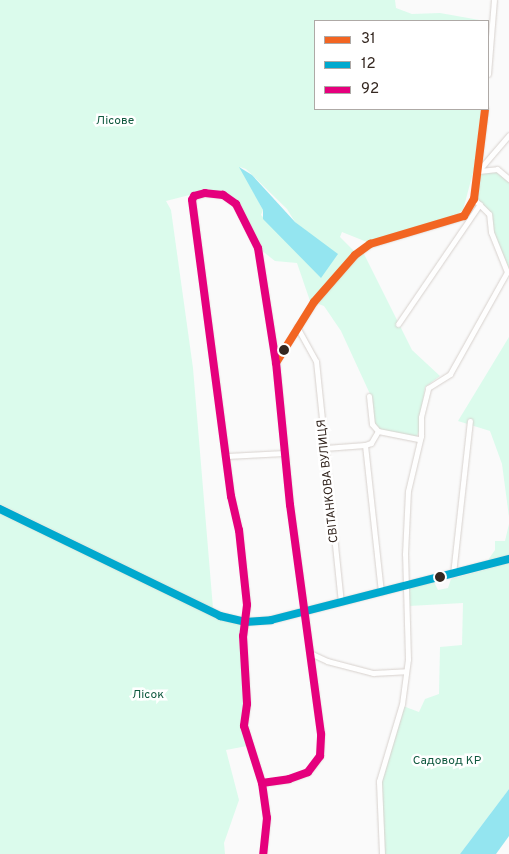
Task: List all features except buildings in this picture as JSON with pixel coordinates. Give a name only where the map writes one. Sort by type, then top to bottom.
[{"type":"main road","points":[[0,509],[220,616],[245,622],[304,612],[509,559]]},
{"type":"street","points":[[489,62],[494,0]]},
{"type":"street","points":[[276,363],[314,302],[355,255],[370,244],[456,221],[464,216],[474,199],[485,110]]},
{"type":"street","points":[[478,170],[509,135]]},
{"type":"street","points":[[478,170],[498,169],[509,179]]},
{"type":"street","points":[[262,783],[289,780],[308,772],[320,756],[321,734],[284,453],[276,363],[258,248],[236,204],[217,193],[199,194],[192,200],[247,605],[243,661],[247,704],[244,726],[262,783],[267,818],[263,854]]},
{"type":"street","points":[[382,854],[379,781],[402,704],[406,671],[408,491],[428,388],[434,381],[450,374],[508,270],[491,232],[489,214],[474,199]]},
{"type":"street","points":[[398,324],[480,204]]},
{"type":"street","name":"СВІТАНКОВА ВУЛИЦЯ","points":[[297,327],[316,361],[342,602]]},
{"type":"street","points":[[369,396],[372,424],[378,431],[418,439]]},
{"type":"street","points":[[453,574],[470,421]]},
{"type":"street","points":[[325,448],[365,445],[371,443],[378,431]]},
{"type":"street","points":[[365,445],[381,592]]},
{"type":"street","points":[[227,456],[284,453]]},
{"type":"street","points":[[310,653],[327,662],[373,673],[406,671]]},
{"type":"green space","name":"Лісове","points":[[0,0],[395,0],[396,8],[412,14],[440,13],[479,20],[314,20],[314,110],[481,110],[474,169],[463,210],[451,219],[367,242],[342,232],[340,237],[354,251],[310,301],[297,263],[275,261],[261,250],[243,211],[231,197],[218,191],[205,191],[166,201],[171,210],[193,368],[213,608],[0,504]],"holes":[[[240,167],[246,169],[287,209],[295,222],[315,238],[321,277],[261,215],[263,210]]]},
{"type":"green space","points":[[492,169],[509,179],[509,271],[491,232],[489,214],[474,199],[479,171]]},
{"type":"green space","points":[[363,252],[412,350],[440,376],[425,387],[419,431],[416,438],[380,430],[375,424],[370,394],[341,331],[324,306],[316,303]]},
{"type":"green space","points":[[509,337],[509,517],[502,464],[490,431],[458,421]]},
{"type":"green space","name":"Лісок","points":[[0,513],[220,619],[243,625],[239,637],[245,704],[242,727],[247,746],[226,750],[239,800],[224,843],[225,854],[0,854]]},
{"type":"green space","points":[[509,524],[509,555],[488,560],[495,550],[495,541],[505,541]]},
{"type":"green space","name":"Садовод КР","points":[[509,563],[509,789],[460,854],[384,854],[381,782],[403,706],[419,712],[425,699],[439,694],[440,647],[462,645],[463,603],[409,606],[408,588],[434,582],[438,590],[448,588],[451,579]]},
{"type":"water","points":[[239,167],[252,175],[295,222],[338,254],[321,278],[263,219],[263,210]]},
{"type":"water","points":[[509,789],[509,836],[496,854],[460,854]]},
{"type":"transit line","name":"31","points":[[276,363],[314,302],[355,255],[370,244],[464,216],[474,199],[485,110]]},
{"type":"transit line","name":"92","points":[[262,783],[289,779],[308,772],[320,756],[321,734],[290,505],[276,363],[258,248],[236,204],[223,195],[205,193],[194,196],[192,200],[231,496],[239,530],[247,605],[243,636],[247,704],[244,726],[262,783],[267,818],[263,854]]},
{"type":"transit line","name":"12","points":[[0,509],[220,616],[245,622],[271,620],[509,559]]}]
